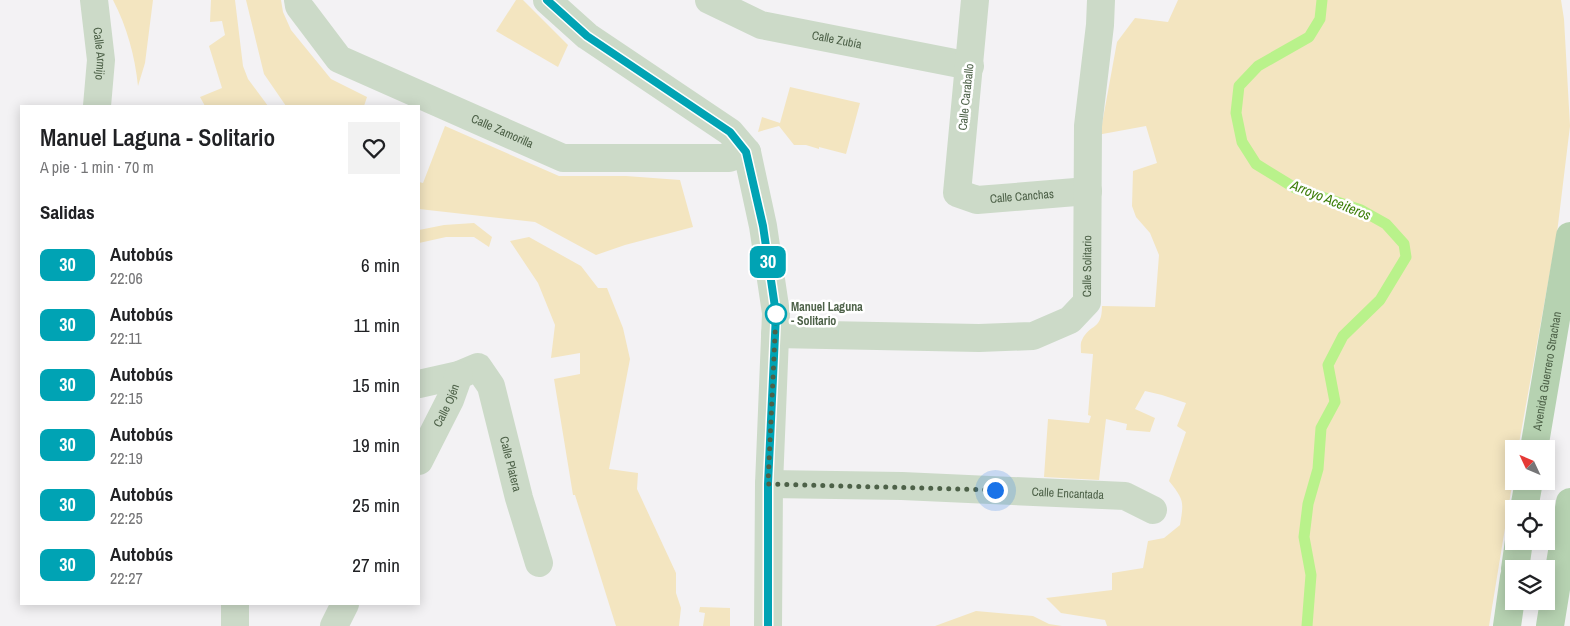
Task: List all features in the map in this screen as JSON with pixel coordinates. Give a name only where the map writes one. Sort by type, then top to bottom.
[{"type":"main road","name":"Avenida Guerrero Strachan","points":[[1535,440],[1570,236]]},
{"type":"main road","points":[[1540,408],[1542,440]]},
{"type":"main road","points":[[1550,626],[1570,502]]},
{"type":"main road","points":[[1507,626],[1509,610]]},
{"type":"main road","points":[[1524,626],[1527,610]]},
{"type":"street","name":"Calle Armijo","points":[[94,0],[101,60],[97,105]]},
{"type":"street","name":"Calle Zamorilla","points":[[298,0],[299,6],[339,59],[563,158],[730,158],[746,152]]},
{"type":"street","points":[[547,0],[587,36],[730,132],[746,152],[763,226],[776,314],[768,484],[768,626]]},
{"type":"street","name":"Calle Zubía","points":[[708,0],[761,25],[970,66]]},
{"type":"street","name":"Calle Caraballo","points":[[957,193],[975,0]]},
{"type":"street","name":"Calle Solitario","points":[[776,334],[979,338],[1033,336],[1070,320],[1086,302],[1088,126],[1100,25],[1101,0]]},
{"type":"street","name":"Calle Canchas","points":[[957,193],[978,200],[1088,191]]},
{"type":"street","points":[[420,384],[469,371]]},
{"type":"street","name":"Calle Ojén","points":[[420,459],[450,400],[469,371]]},
{"type":"street","name":"Calle Platera","points":[[469,371],[491,386],[519,498],[539,563]]},
{"type":"street","name":"Calle Encantada","points":[[768,484],[902,486],[1125,496],[1154,510]]},
{"type":"street","points":[[234,626],[235,605]]},
{"type":"street","points":[[334,626],[344,605]]},
{"type":"shaded area","points":[[113,0],[153,0],[145,63],[138,86],[130,42]]},
{"type":"shaded area","points":[[211,0],[235,0],[243,66],[248,79],[267,105],[204,105],[200,97],[222,88],[209,46],[225,35],[222,21],[210,22]]},
{"type":"shaded area","points":[[246,0],[281,0],[283,12],[291,30],[331,79],[367,97],[364,105],[285,105],[264,74]]},
{"type":"shaded area","points":[[516,0],[523,0],[568,45],[558,67],[496,31]]},
{"type":"shaded area","points":[[1178,0],[1561,0],[1564,19],[1570,126],[1557,233],[1520,440],[1505,440],[1505,490],[1511,490],[1510,500],[1505,500],[1505,528],[1489,626],[1107,626],[1105,620],[1061,613],[1046,598],[1112,590],[1112,573],[1143,568],[1148,541],[1164,538],[1180,525],[1182,501],[1169,481],[1186,432],[1177,426],[1186,403],[1145,391],[1135,409],[1155,418],[1150,432],[1126,430],[1127,424],[1106,419],[1099,480],[1044,477],[1048,419],[1089,423],[1091,416],[1088,415],[1093,354],[1081,353],[1081,341],[1088,331],[1098,323],[1102,306],[1155,307],[1159,255],[1150,233],[1136,217],[1132,206],[1133,171],[1157,163],[1146,126],[1097,135],[1102,124],[1117,42],[1135,18],[1168,22]]},
{"type":"shaded area","points":[[790,87],[860,103],[846,154],[819,147],[819,149],[806,145],[794,145],[779,126],[758,132],[762,117],[780,123]]},
{"type":"shaded area","points":[[445,126],[559,176],[626,176],[680,180],[693,227],[625,245],[596,255],[535,222],[420,209],[420,182],[423,183]]},
{"type":"shaded area","points":[[474,223],[492,237],[489,247],[474,237],[446,237],[420,243],[420,230],[444,225]]},
{"type":"shaded area","points":[[529,237],[581,266],[598,288],[607,288],[623,328],[630,359],[609,469],[638,473],[637,489],[676,573],[676,593],[681,608],[679,626],[616,626],[575,495],[573,495],[554,379],[580,374],[580,353],[551,358],[555,325],[538,283],[510,241]]},
{"type":"shaded area","points":[[700,607],[730,608],[730,626],[703,626],[705,613],[699,612]]},
{"type":"shaded area","points":[[976,611],[1033,616],[1049,624],[1062,626],[935,626]]},
{"type":"waterway","name":"Arroyo Aceiteros","points":[[1307,626],[1311,575],[1304,537],[1308,504],[1318,469],[1321,428],[1335,402],[1328,365],[1343,336],[1380,300],[1406,257],[1404,244],[1386,224],[1361,210],[1295,188],[1256,164],[1242,142],[1236,113],[1239,86],[1258,66],[1309,37],[1320,19],[1322,0]]},
{"type":"bus line","name":"30","points":[[547,0],[587,36],[730,132],[746,152],[763,226],[776,314],[768,484],[768,626]]},
{"type":"place","name":"Manuel Laguna - Solitario","points":[[776,314]]},
{"type":"route","points":[[776,314],[768,484],[902,486],[995,490]]}]
